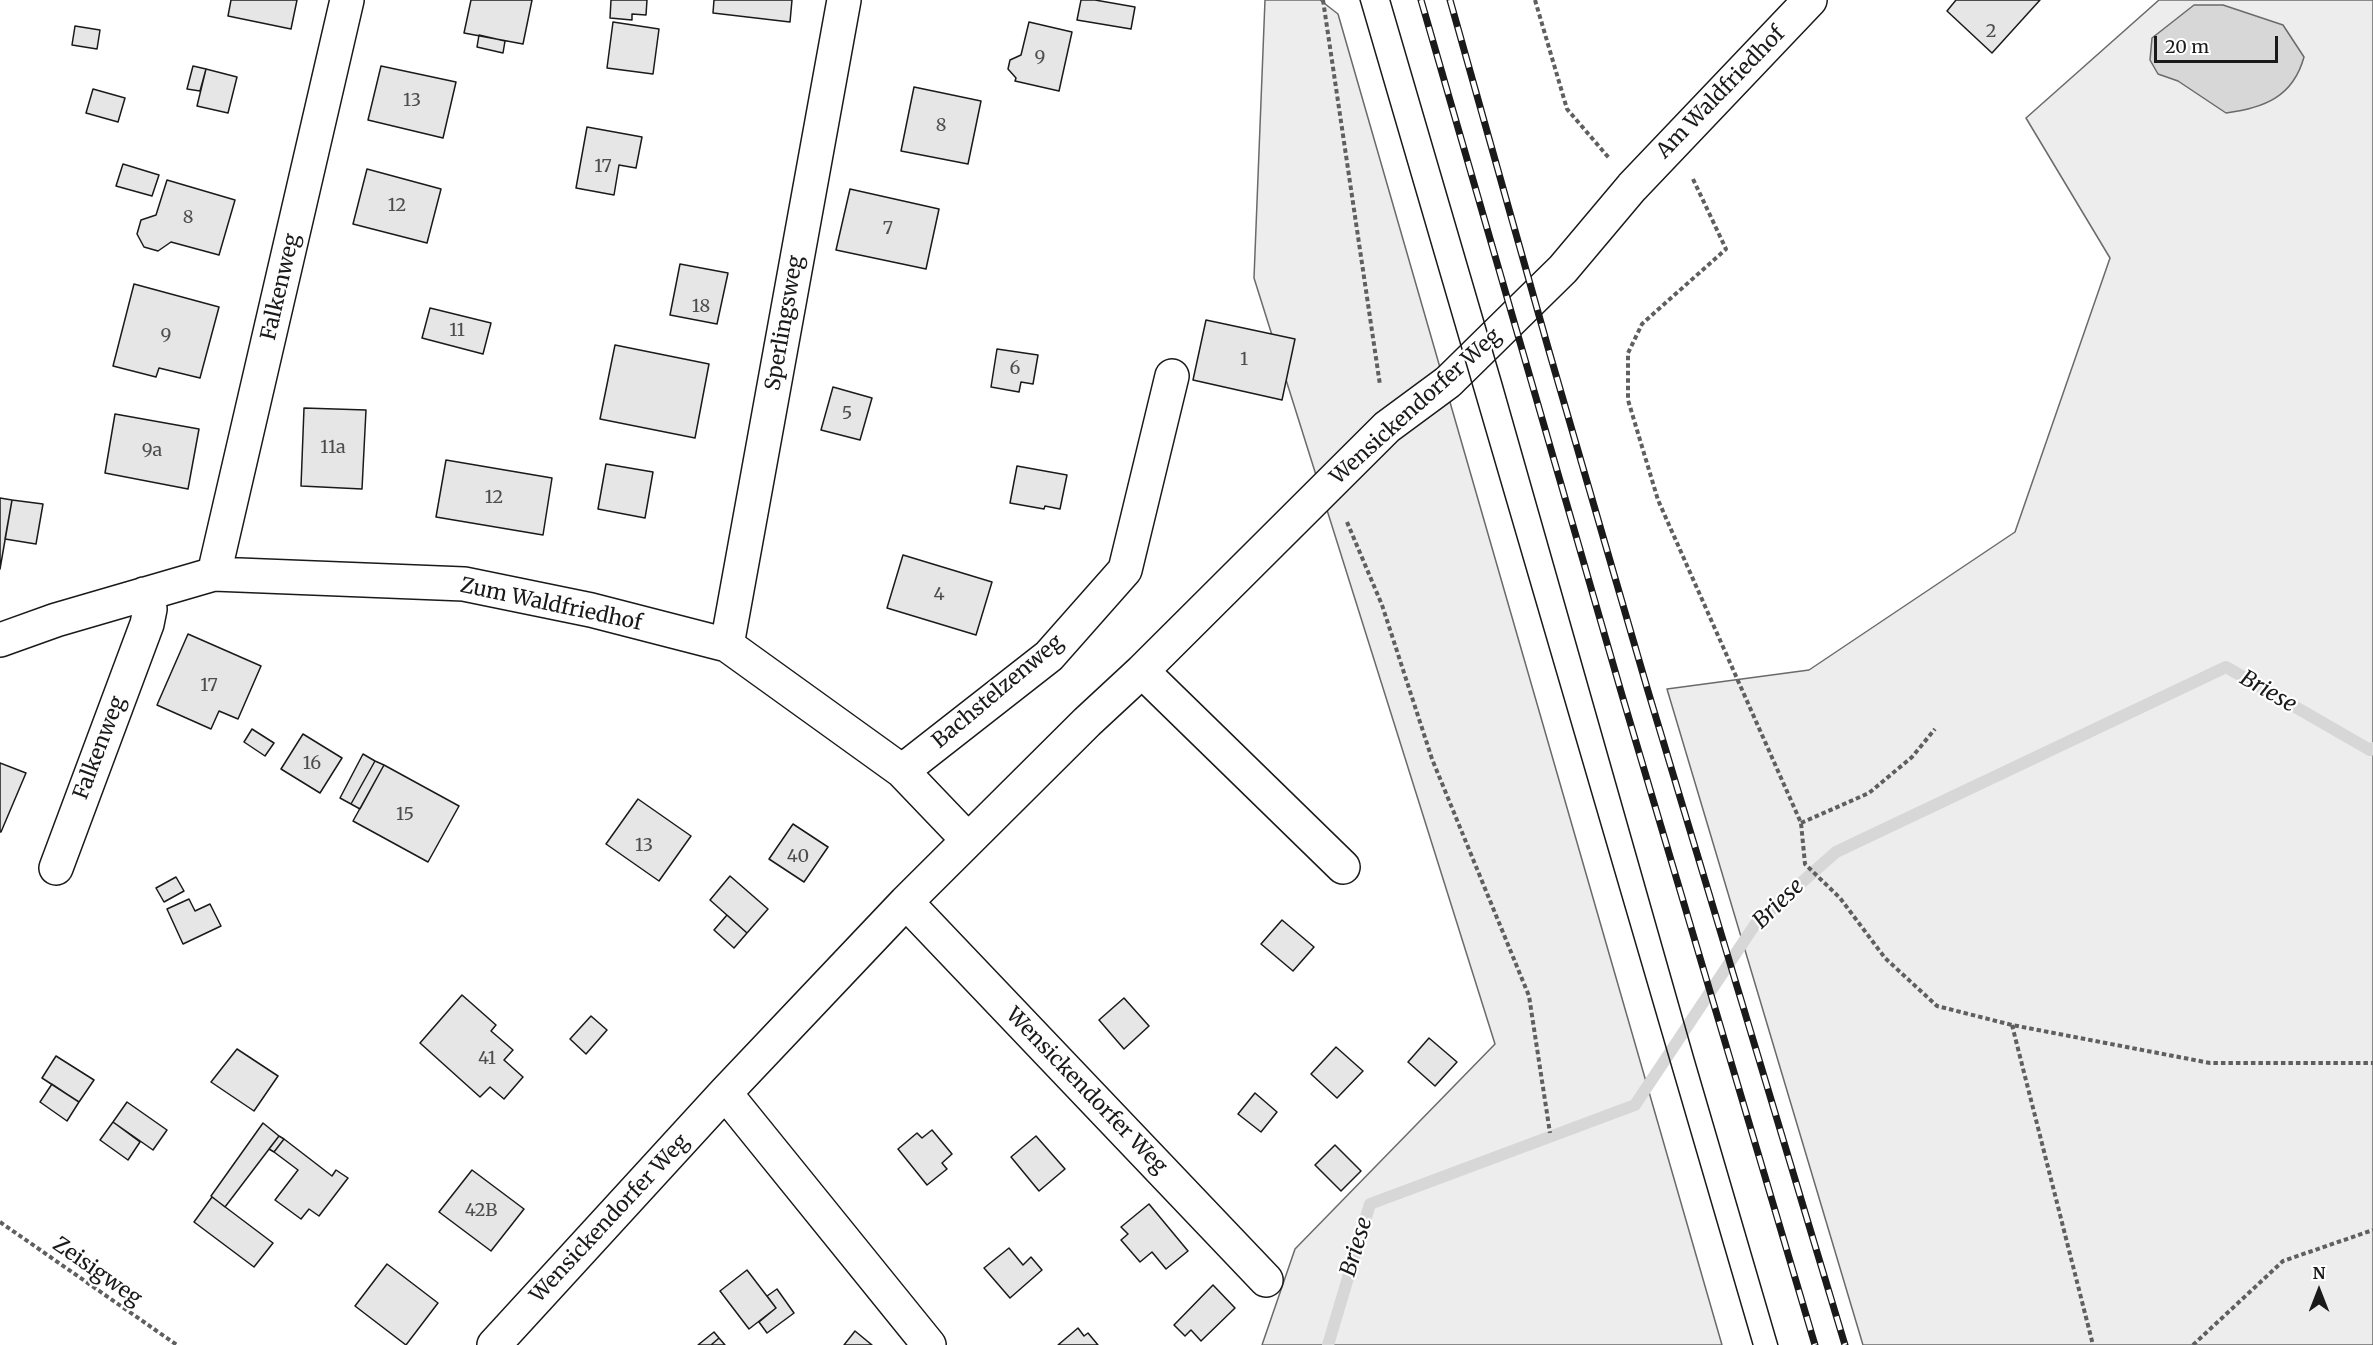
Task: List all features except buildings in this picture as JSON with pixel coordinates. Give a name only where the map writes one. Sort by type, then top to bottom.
[{"type":"street","name":"Falkenweg","points":[[214,574],[347,0]]},
{"type":"street","name":"Sperlingsweg","points":[[727,645],[844,0]]},
{"type":"street","name":"Am Waldfriedhof","points":[[1632,186],[1810,0]]},
{"type":"street","name":"Wensickendorfer Weg","points":[[494,1345],[725,1093],[906,902],[1387,427],[1448,382],[1563,269],[1632,186]]},
{"type":"street","name":"Bachstelzenweg","points":[[902,771],[1049,656],[1125,570],[1172,376]]},
{"type":"street","name":"Zum Waldfriedhof","points":[[0,640],[56,620],[214,574],[464,584],[591,610],[727,645],[902,771],[968,840]]},
{"type":"street","name":"Falkenweg","points":[[56,868],[147,624],[150,609],[144,594]]},
{"type":"street","points":[[1142,671],[1343,867]]},
{"type":"street","name":"Wensickendorfer Weg","points":[[906,902],[1266,1280]]},
{"type":"street","points":[[725,1093],[929,1345]]},
{"type":"path","points":[[1323,0],[1387,427]]},
{"type":"path","points":[[1535,0],[1567,109],[1632,186]]},
{"type":"path","points":[[1675,140],[1726,249],[1642,324],[1628,353],[1628,400],[1658,500],[1801,823],[1805,864],[1840,898],[1885,958],[1937,1006],[2012,1024],[2210,1063],[2373,1062]]},
{"type":"path","points":[[1331,484],[1382,605],[1432,759],[1529,996],[1550,1133]]},
{"type":"path","points":[[1801,823],[1869,793],[1912,757],[1935,729]]},
{"type":"path","points":[[2012,1024],[2093,1345]]},
{"type":"path","name":"Zeisigweg","points":[[0,1222],[177,1345]]},
{"type":"path","points":[[2193,1345],[2283,1261],[2373,1230]]},
{"type":"shaded area","points":[[1265,0],[1320,0],[1338,14],[1722,1345],[1262,1345],[1295,1249],[1495,1044],[1254,278]]},
{"type":"shaded area","points":[[2159,0],[2373,0],[2373,1345],[1863,1345],[1667,689],[1809,670],[2015,532],[2110,258],[2026,118]]},
{"type":"shaded area","points":[[2194,5],[2223,5],[2283,25],[2304,57],[2293,82],[2285,91],[2264,104],[2226,113],[2178,81],[2158,74],[2150,60],[2152,38]]},
{"type":"waterway","name":"Briese","points":[[1328,1345],[1370,1204],[1635,1105],[1756,923],[1836,852],[2226,667],[2370,750],[2373,748]]},
{"type":"tram line","points":[[1360,0],[1753,1345]]},
{"type":"tram line","points":[[1390,0],[1778,1345]]},
{"type":"railway","points":[[1421,0],[1622,695],[1815,1345]]},
{"type":"railway","points":[[1450,0],[1648,691],[1845,1345]]}]
